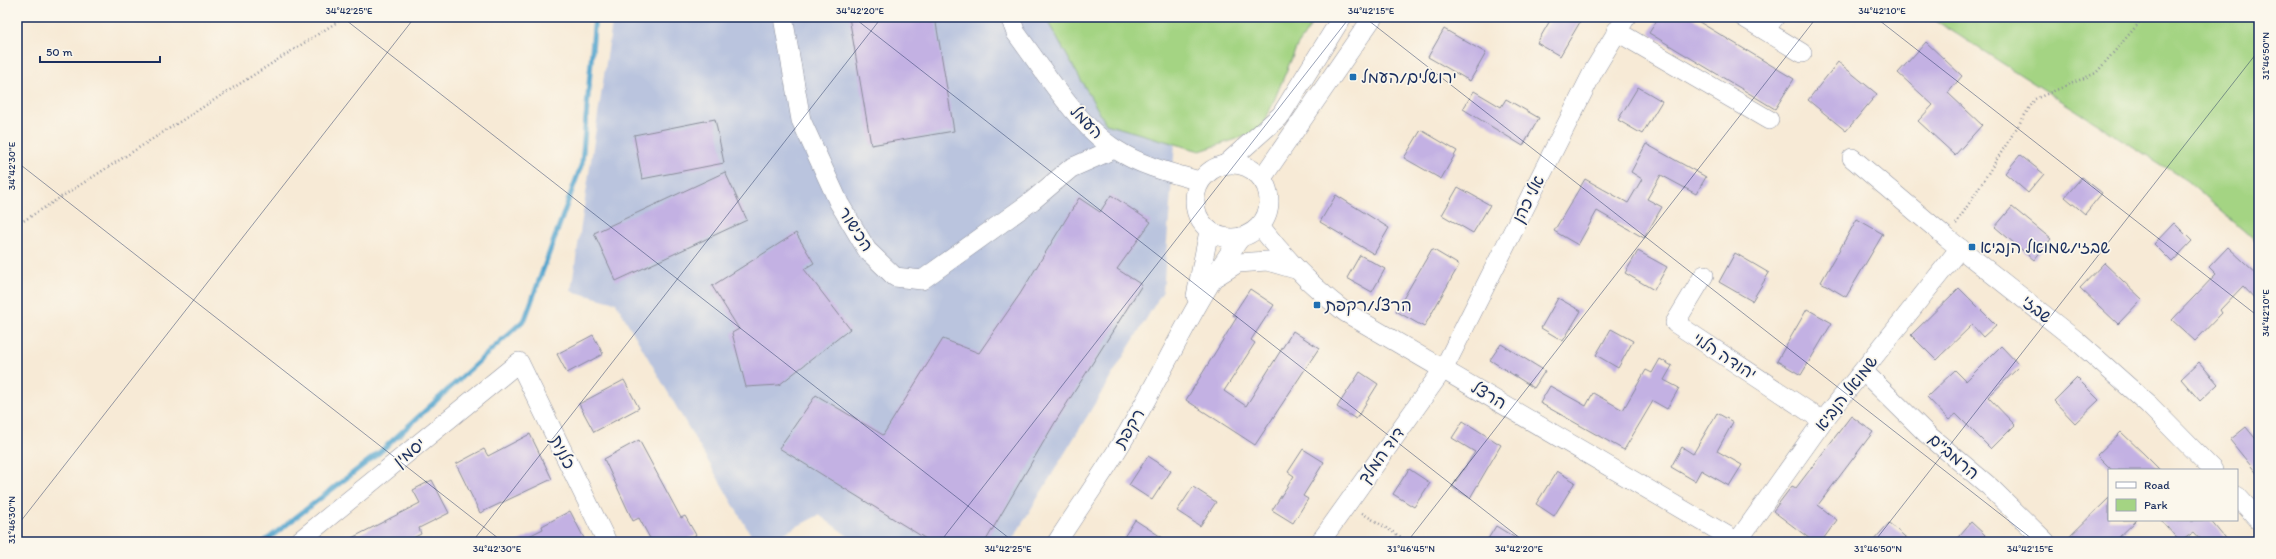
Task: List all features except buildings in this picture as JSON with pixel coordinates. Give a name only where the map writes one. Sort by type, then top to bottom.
[{"type":"street","name":"הכישור","points":[[783,17],[801,120],[843,210],[867,250],[895,277],[922,280],[1032,201],[1071,168],[1114,149]]},
{"type":"street","name":"העמל","points":[[1010,17],[1016,33],[1084,123],[1114,149],[1156,168],[1200,181]]},
{"type":"street","points":[[1226,164],[1281,115],[1342,17]]},
{"type":"street","points":[[1262,178],[1372,17]]},
{"type":"street","points":[[1743,17],[1770,24],[1802,53]]},
{"type":"street","points":[[1621,24],[1769,120]]},
{"type":"street","name":"אלי כהן","points":[[1444,368],[1562,132],[1621,24]]},
{"type":"street","name":"שבזי","points":[[1852,158],[1954,243],[2077,341],[2149,405],[2212,469]]},
{"type":"street","points":[[1226,164],[1246,166],[1262,178],[1268,190],[1269,202],[1266,215],[1260,226],[1251,233],[1241,237],[1230,238],[1219,236],[1209,231],[1201,223],[1195,207],[1196,191],[1200,181],[1216,167],[1226,164]]},
{"type":"street","name":"הרצל","points":[[1260,226],[1296,270],[1317,290],[1345,312],[1444,368],[1737,542]]},
{"type":"street","name":"רקפת","points":[[1194,309],[1209,231]]},
{"type":"street","name":"רקפת","points":[[1056,542],[1128,433],[1194,309],[1212,279],[1241,237]]},
{"type":"street","name":"שמואל הנביא","points":[[1737,542],[1823,421],[1863,371],[1954,243]]},
{"type":"street","points":[[1212,279],[1238,263],[1267,261],[1296,270]]},
{"type":"street","name":"יהודה הלוי","points":[[1704,275],[1675,323],[1823,421]]},
{"type":"street","name":"יסמין","points":[[298,542],[519,362]]},
{"type":"street","name":"כלנית","points":[[519,362],[607,542]]},
{"type":"street","name":"דוד המלך","points":[[1320,542],[1444,368]]},
{"type":"street","name":"הרמב\"ם","points":[[1863,371],[1927,434],[1990,487],[2046,542]]},
{"type":"street","points":[[2238,497],[2259,520]]},
{"type":"path","points":[[17,225],[345,17]]},
{"type":"path","points":[[1954,243],[2035,99],[2096,72],[2144,17]]},
{"type":"path","points":[[1346,504],[1409,542]]},
{"type":"shaded area","points":[[613,17],[1045,17],[1106,124],[1175,144],[1163,291],[1011,542],[856,542],[819,515],[767,542],[755,542],[616,303],[571,291]]},
{"type":"green space","points":[[1045,17],[1317,17],[1297,46],[1261,131],[1200,151],[1106,124]]},
{"type":"green space","points":[[1930,17],[2259,17],[2259,244],[2187,181]]},
{"type":"waterway","points":[[264,542],[380,452],[525,319],[582,163],[595,17]]},
{"type":"place","name":"ירושלים/העמל","points":[[1353,77]]},
{"type":"place","name":"שבזי/שמואל הנביא","points":[[1972,247]]},
{"type":"place","name":"הרצל/רקפת","points":[[1317,305]]}]
